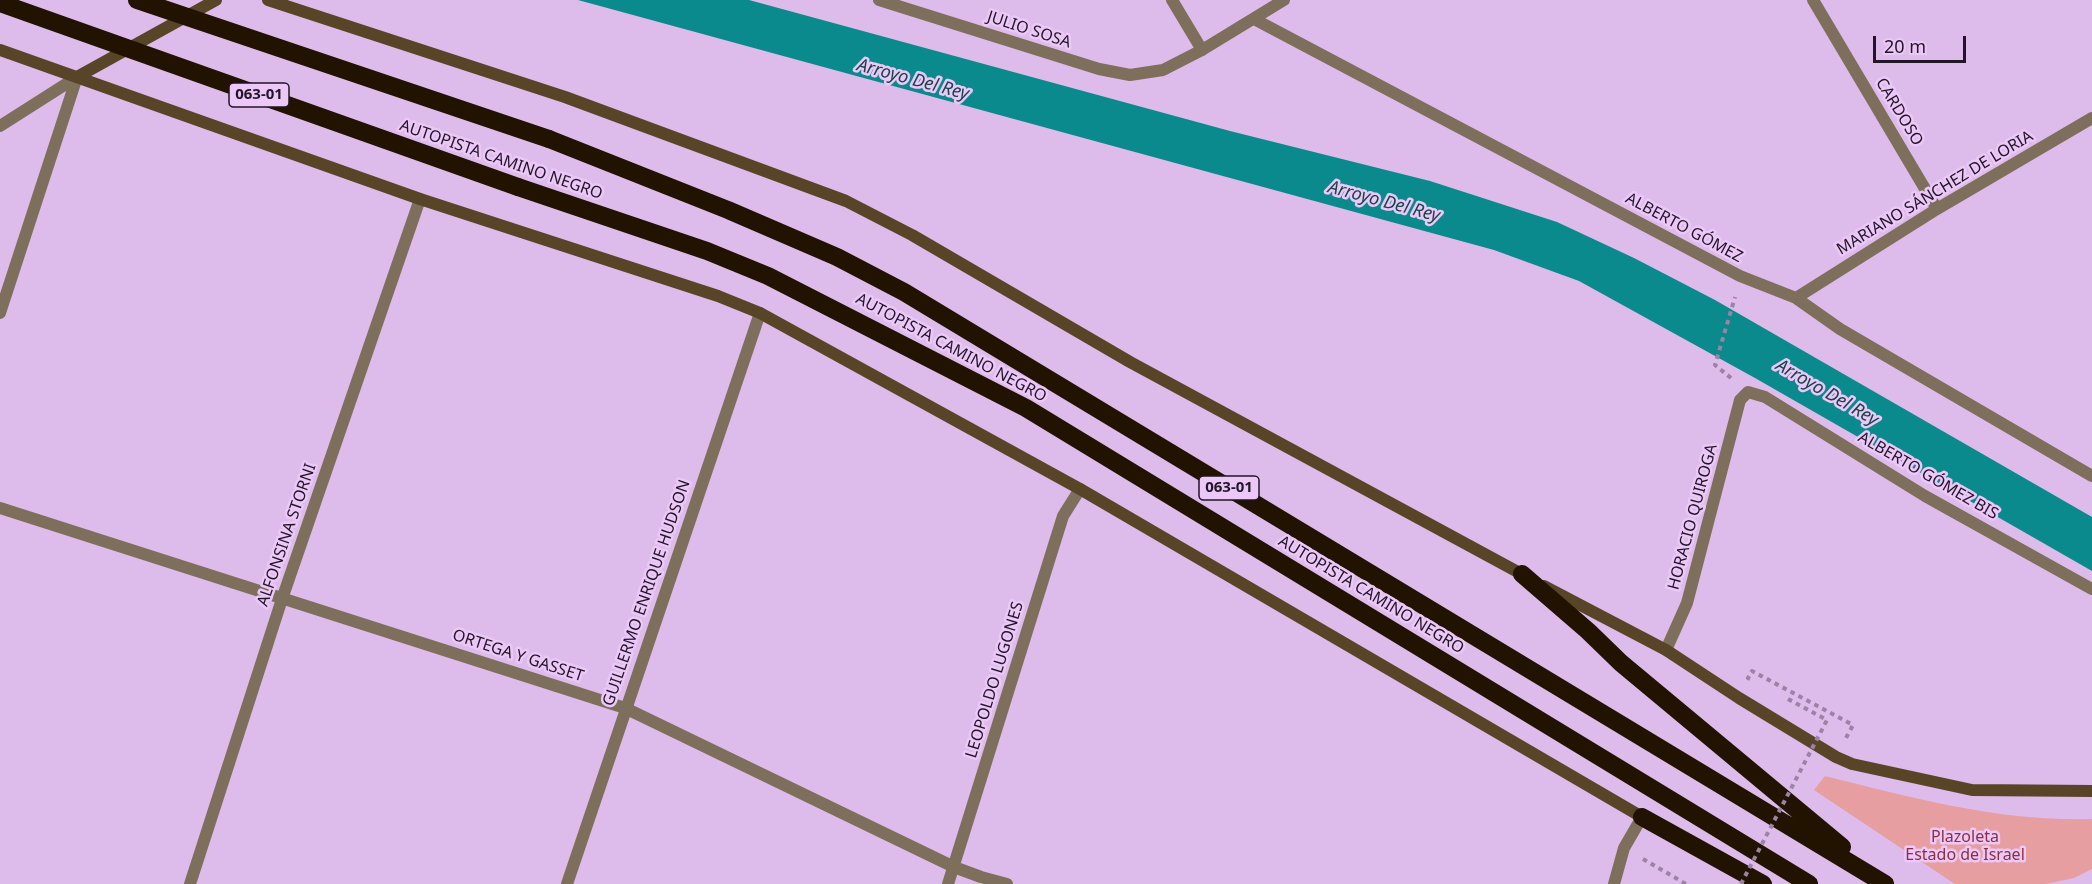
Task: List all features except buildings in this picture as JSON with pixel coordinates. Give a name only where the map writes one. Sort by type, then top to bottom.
[{"type":"highway","name":"AUTOPISTA CAMINO NEGRO","points":[[137,0],[549,139],[728,210],[837,257],[903,292],[1886,884]]},
{"type":"highway","name":"AUTOPISTA CAMINO NEGRO","points":[[0,3],[518,187],[707,251],[768,276],[1026,408],[1809,884]]},
{"type":"highway","points":[[1522,574],[1690,722],[1886,884]]},
{"type":"highway","points":[[1642,817],[1763,884]]},
{"type":"street","points":[[0,126],[77,77],[216,0]]},
{"type":"street","points":[[268,0],[565,97],[846,201],[912,235],[1130,362],[1666,650],[1739,698],[1836,757],[1852,764],[1972,790],[2092,791]]},
{"type":"street","name":"JULIO SOSA","points":[[879,0],[1099,69],[1130,75],[1164,70],[1202,50],[1284,0]]},
{"type":"street","points":[[1172,0],[1202,50]]},
{"type":"street","name":"CARDOSO","points":[[1813,0],[1937,209]]},
{"type":"street","name":"ALBERTO GÓMEZ","points":[[1254,19],[1740,276],[1796,298],[1840,328],[2092,476]]},
{"type":"street","points":[[0,50],[420,199],[718,296],[760,313],[1080,489],[1642,817],[1624,848],[1614,884]]},
{"type":"street","points":[[0,313],[77,77]]},
{"type":"street","name":"MARIANO SÁNCHEZ DE LORIA","points":[[1796,298],[1937,209],[2092,118]]},
{"type":"street","name":"ALFONSINA STORNI","points":[[190,884],[282,599],[420,199]]},
{"type":"street","name":"GUILLERMO ENRIQUE HUDSON","points":[[567,884],[760,313]]},
{"type":"street","name":"ALBERTO GÓMEZ BIS","points":[[1748,392],[1764,397],[1925,496],[2092,589]]},
{"type":"street","name":"HORACIO QUIROGA","points":[[1666,650],[1687,603],[1740,400],[1748,392]]},
{"type":"street","name":"LEOPOLDO LUGONES","points":[[948,884],[1062,516],[1080,489]]},
{"type":"street","name":"ORTEGA Y GASSET","points":[[0,508],[625,708],[954,867],[1007,884]]},
{"type":"path","points":[[1715,365],[1734,303]]},
{"type":"path","points":[[1758,683],[1748,678],[1752,671],[1853,725],[1836,757]]},
{"type":"path","points":[[1741,884],[1827,720],[1778,694]]},
{"type":"path","points":[[1624,848],[1686,884]]},
{"type":"green space","name":"Plazoleta Estado de Israel","points":[[1825,776],[1924,800],[1991,813],[2024,817],[2092,819],[2092,869],[2074,878],[2046,884],[1955,884],[1814,790]]},
{"type":"water","name":"Arroyo Del Rey","points":[[578,0],[749,0],[1230,131],[1430,181],[1557,222],[1634,258],[1715,300],[2092,517],[2092,571],[1755,378],[1579,281],[1494,250]]}]
